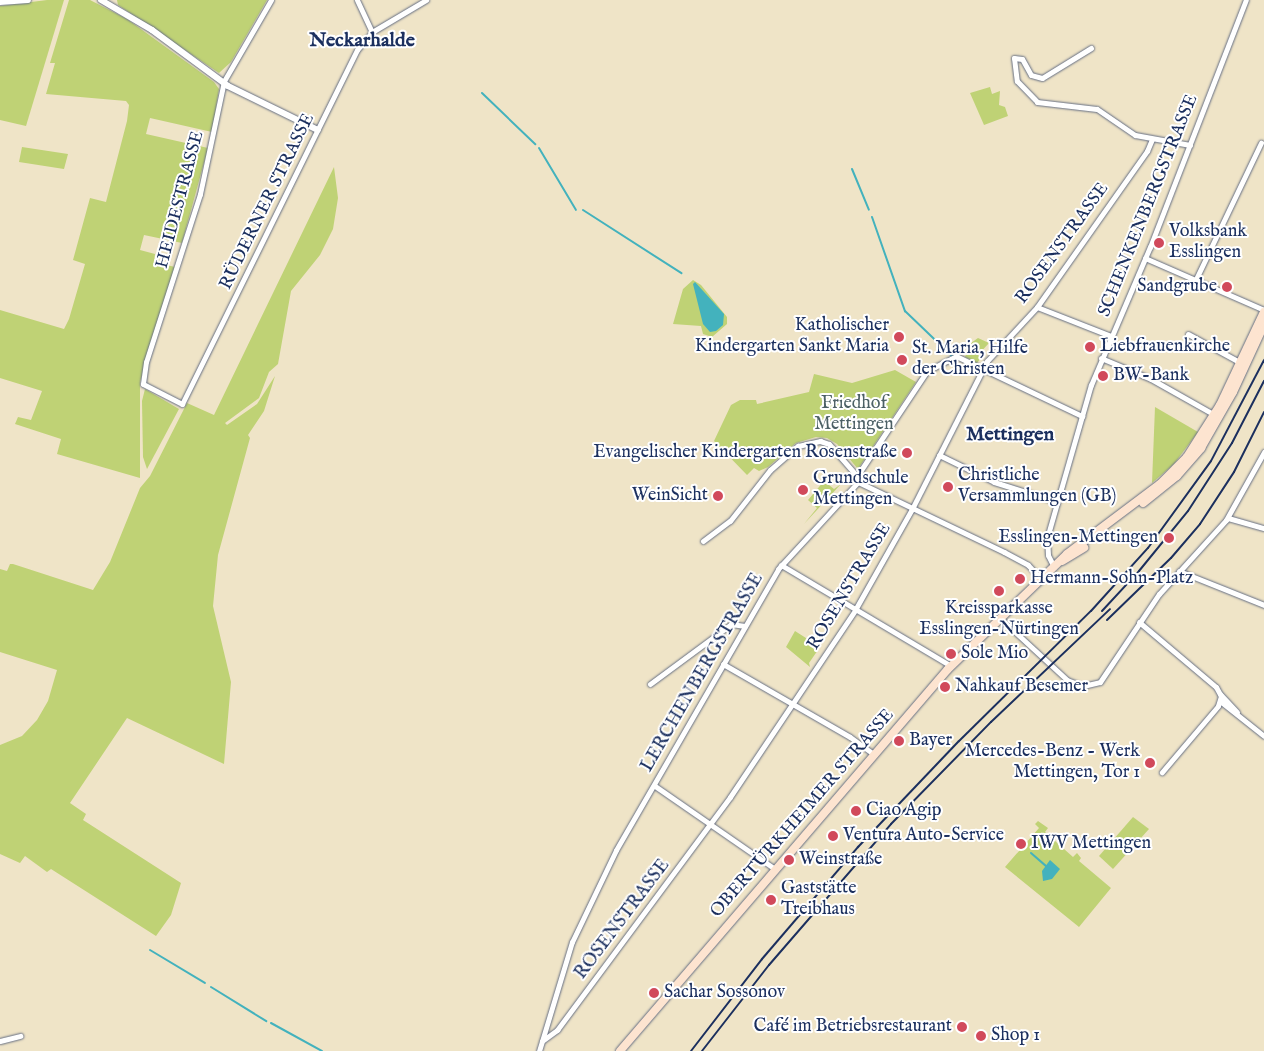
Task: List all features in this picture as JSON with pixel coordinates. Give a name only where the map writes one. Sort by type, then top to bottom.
[{"type":"main road","points":[[1244,364],[1264,311]]},
{"type":"main road","points":[[1244,364],[1264,325]]},
{"type":"main road","name":"OBERTÜRKHEIMER STRASSE","points":[[620,1051],[774,869],[951,666],[1054,567],[1062,561],[1071,558],[1177,476],[1201,448],[1244,364]]},
{"type":"street","points":[[0,2],[28,0]]},
{"type":"street","points":[[101,0],[152,30],[224,83],[318,130]]},
{"type":"street","name":"HEIDESTRASSE","points":[[144,385],[146,362],[202,187],[224,83],[271,0]]},
{"type":"street","points":[[357,0],[372,32]]},
{"type":"street","name":"RÜDERNER STRASSE","points":[[144,385],[182,404],[186,400],[354,55],[372,32],[426,0]]},
{"type":"street","name":"SCHENKENBERGSTRASSE","points":[[1054,567],[1049,557],[1046,542],[1082,416],[1101,358],[1145,258],[1246,0]]},
{"type":"street","points":[[1091,48],[1042,78],[1031,75],[1022,59],[1014,58],[1017,81],[1035,101],[1099,110],[1132,133],[1152,139],[1190,145]]},
{"type":"street","name":"ROSENSTRASSE","points":[[542,1041],[557,1030],[711,825],[793,704],[856,610],[912,509],[984,368],[1037,307],[1148,151],[1152,139]]},
{"type":"street","points":[[1196,279],[1262,143]]},
{"type":"street","points":[[1145,258],[1196,279],[1264,311]]},
{"type":"street","points":[[1037,307],[1110,336]]},
{"type":"street","points":[[1188,334],[1244,364]]},
{"type":"street","points":[[856,476],[927,371],[958,356],[1082,416]]},
{"type":"street","points":[[1101,358],[1151,379],[1217,416]]},
{"type":"street","points":[[703,541],[730,521],[770,470],[798,446],[818,441],[829,444],[856,476],[858,482],[1004,552],[1028,565],[1041,579]]},
{"type":"street","points":[[1001,619],[1065,679],[1086,686],[1104,678],[1139,622],[1180,571],[1228,518],[1264,452]]},
{"type":"street","points":[[940,455],[994,482],[1057,502]]},
{"type":"street","name":"LERCHENBERGSTRASSE","points":[[539,1051],[561,973],[584,911],[616,850],[655,786],[655,781],[781,565],[858,482]]},
{"type":"street","points":[[1228,518],[1264,528]]},
{"type":"street","points":[[781,565],[951,666]]},
{"type":"street","points":[[1180,571],[1264,605]]},
{"type":"street","points":[[650,684],[731,624],[738,622],[745,626]]},
{"type":"street","points":[[1139,622],[1214,685],[1220,698],[1264,736]]},
{"type":"street","points":[[723,664],[793,704],[873,754]]},
{"type":"street","points":[[1162,772],[1220,698]]},
{"type":"street","points":[[655,786],[774,869]]},
{"type":"street","points":[[0,1041],[20,1036]]},
{"type":"green space","points":[[47,0],[64,0],[26,126],[0,120],[0,6]]},
{"type":"green space","points":[[69,0],[90,0],[127,19],[214,82],[219,89],[212,132],[150,118],[146,134],[208,148],[182,243],[144,235],[140,250],[155,254],[154,262],[175,267],[140,382],[140,478],[57,454],[61,439],[15,424],[18,417],[31,420],[42,391],[0,378],[0,310],[64,329],[69,319],[85,264],[73,260],[90,198],[106,202],[127,121],[129,105],[126,101],[46,94],[55,63],[50,63]]},
{"type":"green space","points":[[117,0],[267,0],[231,62],[219,73],[118,5]]},
{"type":"green space","points":[[990,87],[992,94],[1000,91],[999,105],[1005,107],[1008,116],[984,125],[970,93]]},
{"type":"green space","points":[[22,147],[68,154],[64,169],[19,162]]},
{"type":"green space","points":[[334,167],[338,198],[333,229],[320,255],[291,291],[278,364],[269,372],[259,398],[225,423],[227,425],[257,404],[275,376],[264,411],[248,435],[250,438],[218,555],[213,606],[231,682],[224,764],[127,718],[70,803],[86,814],[83,820],[181,883],[171,915],[156,936],[51,869],[47,872],[25,856],[20,863],[0,854],[0,745],[22,736],[37,720],[48,701],[57,670],[0,652],[0,569],[7,571],[10,564],[13,564],[93,590],[110,562],[140,488],[150,476],[187,403],[214,415]]},
{"type":"green space","points":[[693,280],[701,285],[727,317],[727,324],[712,337],[703,334],[701,326],[673,324],[683,289]]},
{"type":"green space","points":[[978,338],[989,343],[978,355],[981,358],[977,363],[965,357],[971,343]]},
{"type":"green space","name":"Friedhof Mettingen","points":[[895,370],[916,382],[858,469],[837,444],[827,438],[816,437],[796,443],[768,467],[759,471],[754,468],[747,475],[714,441],[731,405],[740,400],[756,400],[757,404],[809,392],[814,374],[852,383]]},
{"type":"green space","points":[[145,389],[179,409],[147,469],[143,457],[142,401]]},
{"type":"green space","points":[[1155,407],[1198,432],[1174,464],[1152,483]]},
{"type":"green space","points":[[824,481],[834,489],[841,484],[804,524],[817,508],[808,500]]},
{"type":"green space","points":[[795,631],[820,647],[809,663],[810,667],[786,647]]},
{"type":"green space","points":[[1133,817],[1149,829],[1113,869],[1099,856]]},
{"type":"green space","points":[[1038,821],[1048,828],[1045,832],[1073,857],[1077,853],[1081,858],[1079,861],[1111,888],[1079,927],[1005,867],[1039,828],[1035,824]]},
{"type":"water","points":[[695,282],[724,314],[723,325],[716,331],[710,332],[703,324],[693,284]]},
{"type":"water","points":[[1050,860],[1060,869],[1052,879],[1043,881],[1042,871]]},
{"type":"waterway","points":[[482,93],[535,144]]},
{"type":"waterway","points":[[539,148],[576,210]]},
{"type":"waterway","points":[[852,169],[869,210]]},
{"type":"waterway","points":[[583,210],[681,273]]},
{"type":"waterway","points":[[872,217],[905,311],[952,356]]},
{"type":"waterway","points":[[1031,853],[1046,866]]},
{"type":"waterway","points":[[150,950],[205,983]]},
{"type":"waterway","points":[[211,987],[266,1021]]},
{"type":"waterway","points":[[271,1023],[322,1051]]},
{"type":"railway","points":[[691,1051],[762,959],[858,847],[959,741],[1091,611],[1148,548],[1211,461],[1264,360]]},
{"type":"railway","points":[[1102,611],[1139,571],[1188,511],[1232,443],[1264,381]]},
{"type":"railway","points":[[1107,620],[1171,558],[1200,524],[1234,472],[1264,412]]},
{"type":"railway","points":[[702,1051],[769,965],[891,824],[991,722],[1110,609]]},
{"type":"place","name":"Volksbank Esslingen","points":[[1159,243]]},
{"type":"place","name":"Sandgrube","points":[[1227,287]]},
{"type":"place","name":"Katholischer Kindergarten Sankt Maria","points":[[899,337]]},
{"type":"place","name":"Liebfrauenkirche","points":[[1090,347]]},
{"type":"place","name":"St. Maria, Hilfe der Christen","points":[[902,360]]},
{"type":"place","name":"BW-Bank","points":[[1103,376]]},
{"type":"place","name":"Evangelischer Kindergarten Rosenstraße","points":[[907,453]]},
{"type":"place","name":"Christliche Versammlungen (GB)","points":[[948,487]]},
{"type":"place","name":"Grundschule Mettingen","points":[[803,490]]},
{"type":"place","name":"WeinSicht","points":[[718,496]]},
{"type":"place","name":"Esslingen-Mettingen","points":[[1169,538]]},
{"type":"place","name":"Hermann-Sohn-Platz","points":[[1020,579]]},
{"type":"place","name":"Kreissparkasse Esslingen-Nürtingen","points":[[999,591]]},
{"type":"place","name":"Sole Mio","points":[[951,654]]},
{"type":"place","name":"Nahkauf Besemer","points":[[945,687]]},
{"type":"place","name":"Bayer","points":[[899,741]]},
{"type":"place","name":"Mercedes-Benz - Werk Mettingen, Tor 1","points":[[1150,763]]},
{"type":"place","name":"Ciao Agip","points":[[856,811]]},
{"type":"place","name":"Ventura Auto-Service","points":[[833,836]]},
{"type":"place","name":"IWV Mettingen","points":[[1021,844]]},
{"type":"place","name":"Weinstraße","points":[[789,860]]},
{"type":"place","name":"Gaststätte Treibhaus","points":[[771,900]]},
{"type":"place","name":"Sachar Sossonov","points":[[654,993]]},
{"type":"place","name":"Café im Betriebsrestaurant","points":[[962,1027]]},
{"type":"place","name":"Shop 1","points":[[981,1036]]},
{"type":"district","name":"Neckarhalde","points":[[362,40]]},
{"type":"district","name":"Mettingen","points":[[1010,434]]}]
